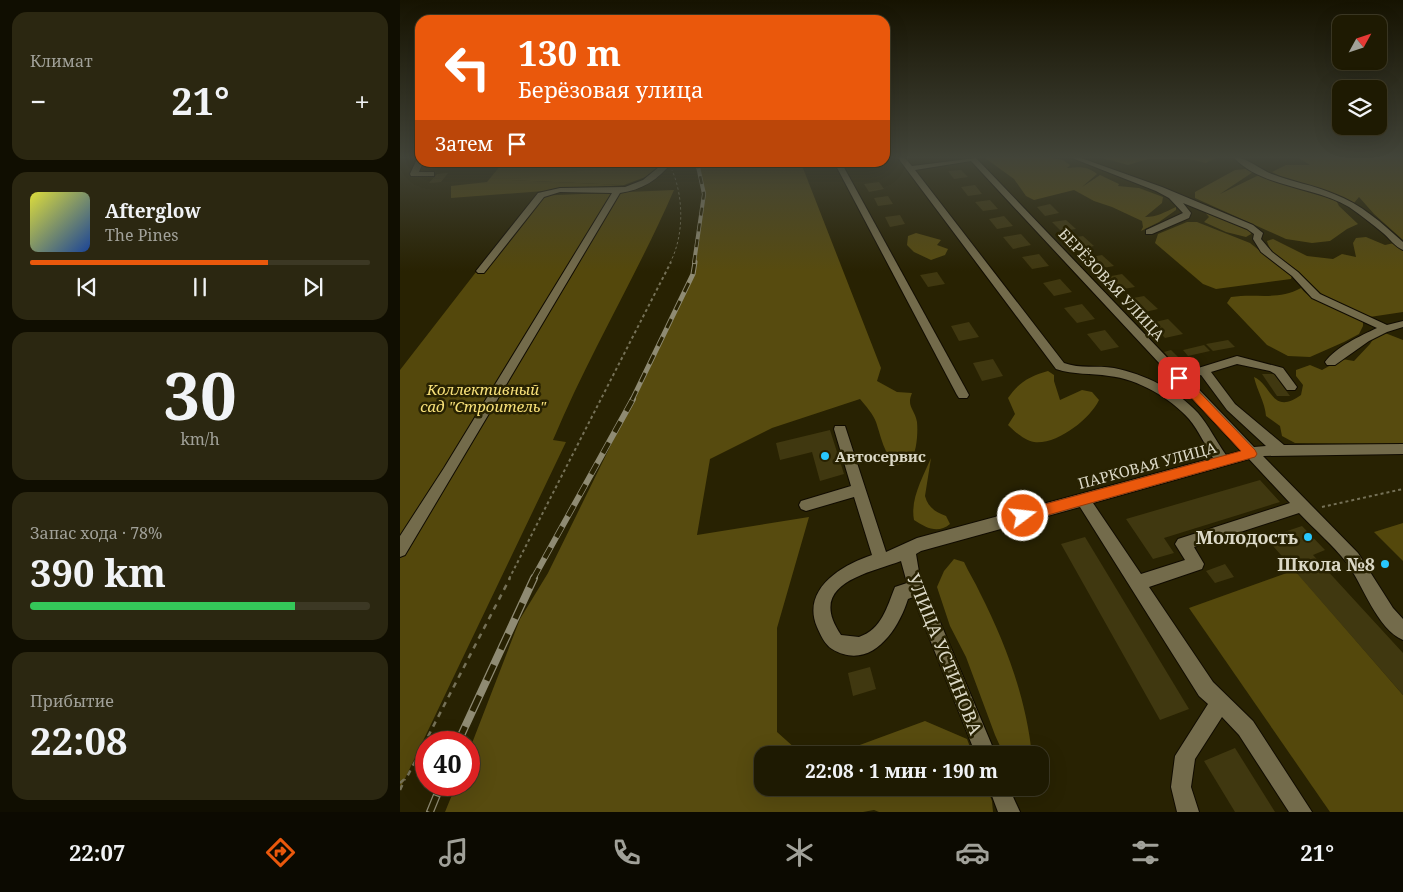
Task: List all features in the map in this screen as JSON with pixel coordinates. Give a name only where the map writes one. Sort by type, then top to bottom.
[{"type":"street","points":[[481,271],[540,196]]},
{"type":"street","points":[[400,550],[449,472],[614,196]]},
{"type":"street","points":[[855,196],[963,395]]},
{"type":"street","points":[[931,196],[1060,366],[1070,370],[1114,372],[1141,380],[1192,416],[1223,461]]},
{"type":"street","name":"БЕРЁЗОВАЯ УЛИЦА","points":[[1008,196],[1250,454],[1352,558],[1387,614],[1403,631]]},
{"type":"street","points":[[1149,232],[1186,216],[1186,213],[1172,196]]},
{"type":"street","points":[[1172,196],[1250,227],[1259,233],[1257,240],[1259,245],[1295,274],[1312,294],[1385,328]]},
{"type":"street","points":[[1333,196],[1374,220],[1403,247]]},
{"type":"street","points":[[1330,362],[1350,347],[1385,328],[1403,324]]},
{"type":"street","points":[[1179,378],[1237,360],[1279,371],[1291,388]]},
{"type":"street","points":[[1204,370],[1231,407],[1280,450]]},
{"type":"street","points":[[840,428],[881,559]]},
{"type":"street","name":"ПАРКОВАЯ УЛИЦА","points":[[917,588],[901,593],[894,617],[880,636],[858,647],[836,642],[823,622],[821,601],[831,586],[852,569],[908,552],[917,545],[1260,450],[1403,449]]},
{"type":"street","points":[[806,505],[859,490]]},
{"type":"street","points":[[1083,499],[1206,689],[1246,728],[1301,812]]},
{"type":"street","points":[[1138,583],[1196,564],[1183,544],[1302,506]]},
{"type":"street","name":"УЛИЦА УСТИНОВА","points":[[908,552],[911,572],[917,588],[982,746]]},
{"type":"street","points":[[1188,812],[1181,787],[1185,756],[1220,703]]},
{"type":"street","points":[[1002,796],[1009,812]]},
{"type":"path","points":[[400,790],[676,252],[681,218],[679,196]]},
{"type":"path","points":[[1318,508],[1403,489]]},
{"type":"path","points":[[400,783],[407,777]]},
{"type":"green space","points":[[451,196],[479,196],[451,198]]},
{"type":"green space","name":"Коллективный сад \"Строитель\"","points":[[535,196],[671,196],[645,253],[567,408],[553,440],[566,442],[428,731],[415,731],[415,758],[400,789],[400,370]]},
{"type":"green space","points":[[1403,523],[1403,561],[1374,532]]},
{"type":"green space","points":[[1295,570],[1403,695],[1403,812],[1330,812],[1189,608]]},
{"type":"shaded area","points":[[704,196],[814,196],[881,368],[877,381],[897,392],[912,393],[910,405],[917,422],[916,448],[910,461],[895,465],[883,445],[875,419],[860,399],[772,428],[710,459],[697,535],[809,517],[777,628],[777,732],[793,746],[754,746],[754,796],[990,796],[993,812],[879,812],[874,810],[863,812],[445,812],[452,796],[480,796],[480,731],[477,731],[520,619],[548,573],[637,392],[692,274]]},
{"type":"shaded area","points":[[1026,196],[1050,196],[1034,200]]},
{"type":"shaded area","points":[[1085,196],[1160,196],[1163,197],[1162,203],[1145,217],[1157,215],[1176,207],[1176,210],[1159,222],[1141,231],[1143,227],[1142,221]]},
{"type":"shaded area","points":[[1195,196],[1324,196],[1336,200],[1339,206],[1358,224],[1330,241],[1312,243],[1286,239],[1195,198]]},
{"type":"shaded area","points":[[1334,196],[1403,196],[1403,240],[1374,214],[1359,197],[1354,203]]},
{"type":"shaded area","points":[[1203,210],[1250,230],[1251,234],[1246,237],[1226,232],[1204,222],[1209,217]]},
{"type":"shaded area","points":[[1187,222],[1197,222],[1250,243],[1292,276],[1291,279],[1216,289],[1203,284],[1155,243],[1158,234]]},
{"type":"shaded area","points":[[916,233],[941,240],[937,245],[948,249],[945,255],[931,260],[914,252],[907,245],[908,236]]},
{"type":"shaded area","points":[[1366,237],[1385,245],[1394,243],[1403,251],[1403,312],[1363,318],[1363,326],[1359,334],[1344,342],[1310,357],[1288,356],[1267,345],[1227,303],[1231,297],[1275,296],[1301,288],[1313,298],[1327,299],[1298,271],[1275,255],[1267,241],[1273,239],[1307,256],[1333,259],[1342,254],[1356,257],[1353,243],[1356,238]]},
{"type":"shaded area","points":[[1385,333],[1403,340],[1403,444],[1295,443],[1282,436],[1280,426],[1266,416],[1254,377],[1278,401],[1291,401],[1301,395],[1303,385],[1296,376],[1296,370],[1310,365],[1322,370],[1342,359],[1354,361],[1375,336]]},
{"type":"shaded area","points":[[1048,371],[1054,375],[1060,400],[1082,390],[1092,392],[1099,400],[1088,415],[1072,429],[1053,439],[1034,442],[1023,438],[1008,425],[1015,414],[1008,398],[1025,380]]},
{"type":"shaded area","points":[[931,458],[925,496],[930,506],[935,511],[946,516],[950,524],[941,529],[932,529],[914,520],[914,504],[918,488]]},
{"type":"shaded area","points":[[954,559],[964,562],[978,589],[1014,672],[1025,713],[1031,746],[1000,746],[966,657],[950,626],[937,587],[944,571]]},
{"type":"shaded area","points":[[925,721],[967,739],[970,746],[857,746]]},
{"type":"building","points":[[888,196],[893,204],[878,206],[874,198]]},
{"type":"building","points":[[990,200],[998,209],[983,211],[975,202]]},
{"type":"building","points":[[1050,204],[1059,213],[1045,216],[1037,207]]},
{"type":"building","points":[[900,215],[905,224],[890,227],[885,217]]},
{"type":"building","points":[[1004,216],[1013,226],[997,229],[989,219]]},
{"type":"building","points":[[1066,220],[1076,229],[1061,231],[1052,222]]},
{"type":"building","points":[[1021,234],[1031,245],[1013,249],[1003,237]]},
{"type":"building","points":[[1083,236],[1094,246],[1079,249],[1069,238]]},
{"type":"building","points":[[1039,254],[1049,266],[1032,269],[1022,257]]},
{"type":"building","points":[[1102,255],[1114,266],[1098,269],[1086,258]]},
{"type":"building","points":[[937,272],[945,284],[928,287],[920,275]]},
{"type":"building","points":[[1122,274],[1135,287],[1118,290],[1106,277]]},
{"type":"building","points":[[1060,279],[1072,292],[1054,296],[1043,283]]},
{"type":"building","points":[[1144,296],[1158,309],[1141,313],[1128,299]]},
{"type":"building","points":[[1082,304],[1095,319],[1077,323],[1064,308]]},
{"type":"building","points":[[1168,319],[1183,334],[1165,338],[1151,323]]},
{"type":"building","points":[[969,322],[979,337],[959,341],[951,326]]},
{"type":"building","points":[[1105,330],[1119,347],[1101,351],[1087,334]]},
{"type":"building","points":[[1228,340],[1235,347],[1213,351],[1206,344]]},
{"type":"building","points":[[1204,345],[1210,351],[1188,356],[1183,350]]},
{"type":"building","points":[[1171,350],[1184,363],[1176,365],[1164,352]]},
{"type":"building","points":[[993,359],[1003,376],[982,381],[973,363]]},
{"type":"building","points":[[1262,374],[1274,374],[1290,396],[1277,396]]},
{"type":"building","name":"Автосервис","points":[[830,430],[844,474],[820,481],[812,452],[780,460],[776,443]]},
{"type":"building","points":[[1260,480],[1280,502],[1164,538],[1174,553],[1153,559],[1126,519]]},
{"type":"building","points":[[1302,526],[1325,550],[1313,555],[1403,653],[1403,695],[1266,538]]},
{"type":"building","points":[[1085,537],[1189,709],[1160,720],[1061,544]]},
{"type":"building","points":[[1225,564],[1234,577],[1215,583],[1206,571]]},
{"type":"building","points":[[870,667],[876,689],[853,696],[848,673]]},
{"type":"building","points":[[1235,748],[1275,812],[1235,812],[1204,761]]},
{"type":"railway","points":[[694,263],[704,196]]},
{"type":"railway","points":[[632,400],[693,274],[695,262]]},
{"type":"railway","points":[[533,579],[633,399]]},
{"type":"railway","points":[[463,731],[534,578]]},
{"type":"railway","points":[[430,812],[437,796]]},
{"type":"place","name":"Автосервис","points":[[825,456]]},
{"type":"place","name":"Молодость","points":[[1308,537]]},
{"type":"place","name":"Школа №8","points":[[1385,564]]},
{"type":"route","points":[[1023,516],[1250,454],[1179,378]]}]
